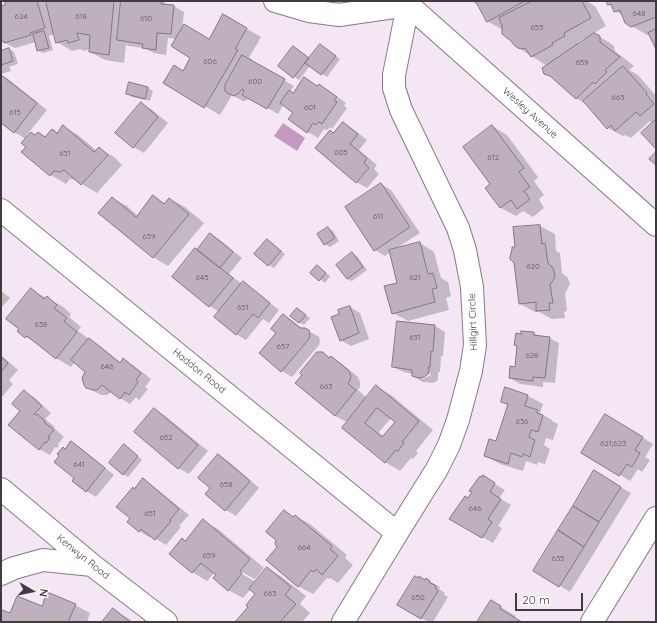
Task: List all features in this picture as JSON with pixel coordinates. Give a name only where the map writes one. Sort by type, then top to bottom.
[{"type":"street","points":[[275,1],[310,11],[339,15],[407,2]]},
{"type":"street","name":"Wesley Avenue","points":[[407,2],[656,225]]},
{"type":"street","name":"Hillgirt Circle","points":[[343,622],[396,532],[438,469],[458,420],[471,370],[475,345],[472,287],[458,228],[401,110],[394,88],[394,75],[407,2]]},
{"type":"street","name":"Haddon Road","points":[[1,210],[396,532]]},
{"type":"street","name":"Kenwyn Road","points":[[1,489],[92,565],[166,622]]},
{"type":"street","points":[[592,622],[656,518]]},
{"type":"street","points":[[1,574],[14,568],[43,560],[92,565]]},
{"type":"shaded area","points":[[283,123],[305,138],[297,151],[274,136]]},
{"type":"building","points":[[37,1],[45,28],[30,33],[31,35],[4,43],[1,41],[1,6],[5,5],[5,2]]},
{"type":"building","points":[[46,1],[114,1],[109,55],[89,52],[90,35],[77,33],[79,40],[68,43],[67,40],[56,43]]},
{"type":"building","points":[[121,1],[162,1],[161,4],[174,5],[171,34],[157,33],[156,50],[142,48],[143,44],[117,40]]},
{"type":"building","points":[[476,1],[525,1],[487,22]]},
{"type":"building","points":[[532,1],[582,1],[591,18],[564,33],[565,36],[552,43],[553,45],[531,57],[525,48],[518,48],[502,34],[502,26],[499,18]]},
{"type":"building","points":[[606,1],[656,1],[656,17],[631,27],[625,23],[620,10],[614,12],[611,4],[608,5]]},
{"type":"building","points":[[223,14],[247,28],[235,49],[238,50],[204,108],[163,83],[174,65],[183,71],[190,58],[171,46],[184,24],[209,39]]},
{"type":"building","points":[[656,29],[656,49],[648,33]]},
{"type":"building","points":[[44,31],[49,48],[37,51],[33,34]]},
{"type":"building","points":[[595,33],[600,36],[600,42],[620,57],[605,70],[607,72],[595,84],[593,82],[576,99],[550,76],[544,74],[542,68]]},
{"type":"building","points":[[320,44],[336,56],[321,75],[305,63]]},
{"type":"building","points":[[293,46],[309,58],[293,78],[278,66]]},
{"type":"building","points":[[9,48],[13,61],[1,65],[1,51]]},
{"type":"building","points":[[242,55],[285,79],[267,109],[242,95],[244,90],[242,89],[234,96],[225,91],[225,85]]},
{"type":"building","points":[[623,66],[647,93],[646,94],[654,104],[640,116],[636,112],[615,131],[611,125],[607,129],[583,101]]},
{"type":"building","points":[[1,75],[37,103],[14,133],[1,123]]},
{"type":"building","points":[[304,77],[317,86],[319,84],[337,97],[334,100],[337,102],[322,124],[319,122],[316,125],[313,123],[307,133],[288,119],[293,113],[280,103],[289,90],[293,93]]},
{"type":"building","points":[[129,82],[148,87],[145,99],[126,94]]},
{"type":"building","points":[[141,102],[158,117],[133,148],[115,133]]},
{"type":"building","points":[[656,119],[656,149],[641,133]]},
{"type":"building","points":[[343,122],[358,134],[350,144],[367,158],[364,163],[369,168],[356,183],[315,148],[330,130],[333,133]]},
{"type":"building","points":[[63,125],[94,152],[99,147],[108,155],[81,185],[64,170],[60,172],[54,171],[50,176],[21,152],[26,147],[21,143],[31,132],[35,135],[38,132],[45,137],[52,129],[57,133]]},
{"type":"building","points":[[492,125],[524,168],[519,172],[530,187],[524,191],[530,199],[517,209],[511,200],[500,208],[485,188],[490,184],[463,147]]},
{"type":"building","points":[[656,152],[656,165],[649,159]]},
{"type":"building","points":[[381,183],[410,227],[374,251],[345,207]]},
{"type":"building","points":[[153,195],[164,204],[169,198],[189,214],[153,258],[98,213],[112,197],[136,217]]},
{"type":"building","points":[[540,225],[542,244],[545,243],[548,263],[553,268],[555,275],[550,284],[553,303],[549,303],[550,310],[536,311],[536,302],[519,304],[514,263],[510,257],[512,247],[515,247],[513,227]]},
{"type":"building","points":[[328,227],[335,238],[324,245],[317,234]]},
{"type":"building","points":[[210,233],[233,252],[220,268],[197,250]]},
{"type":"building","points":[[267,239],[281,251],[268,266],[254,254]]},
{"type":"building","points":[[420,242],[428,274],[433,273],[437,288],[432,289],[435,302],[392,314],[384,286],[397,283],[389,250]]},
{"type":"building","points":[[195,248],[233,278],[209,307],[172,277]]},
{"type":"building","points":[[352,252],[363,267],[347,279],[336,265]]},
{"type":"building","points":[[317,265],[326,273],[319,281],[310,273]]},
{"type":"building","points":[[243,281],[270,303],[258,318],[253,314],[236,335],[214,317]]},
{"type":"building","points":[[31,288],[44,299],[47,296],[57,305],[54,308],[67,318],[64,321],[77,332],[56,359],[27,336],[25,338],[17,331],[19,329],[6,319]]},
{"type":"building","points":[[350,306],[359,333],[340,341],[331,317],[339,314],[338,310]]},
{"type":"building","points":[[297,308],[306,315],[299,323],[290,316]]},
{"type":"building","points":[[283,314],[300,328],[309,330],[310,335],[309,339],[281,372],[259,353],[276,333],[271,329]]},
{"type":"building","points":[[397,321],[435,325],[430,367],[428,367],[428,374],[424,377],[419,378],[412,376],[412,370],[392,367]]},
{"type":"building","points":[[521,331],[534,332],[534,335],[550,337],[545,378],[533,377],[533,381],[509,378],[510,366],[515,367],[517,346],[514,345],[516,333],[521,334]]},
{"type":"building","points":[[89,338],[120,363],[123,358],[141,373],[136,380],[138,382],[129,395],[125,392],[120,399],[102,385],[97,390],[86,388],[82,378],[85,372],[71,360]]},
{"type":"building","points":[[317,352],[323,352],[329,358],[331,356],[348,370],[351,378],[348,384],[356,390],[335,416],[295,383],[302,375],[300,373]]},
{"type":"building","points":[[1,357],[8,363],[1,372]]},
{"type":"building","points":[[376,385],[419,421],[402,442],[404,443],[398,451],[396,450],[385,463],[342,428]],"holes":[[[377,408],[395,422],[382,437],[365,423]]]},
{"type":"building","points":[[505,387],[528,395],[525,406],[538,410],[537,413],[543,415],[538,432],[531,430],[529,437],[535,440],[530,457],[523,454],[522,457],[511,453],[508,464],[484,456],[489,439],[496,441],[508,404],[501,402]]},
{"type":"building","points":[[24,390],[42,406],[34,414],[37,414],[54,430],[48,437],[50,438],[39,450],[8,425],[20,411],[12,404]]},
{"type":"building","points":[[154,408],[198,445],[178,469],[134,432]]},
{"type":"building","points":[[605,414],[643,437],[635,450],[640,453],[632,467],[627,464],[619,476],[581,453]]},
{"type":"building","points":[[71,441],[105,468],[86,492],[72,481],[74,478],[54,462],[59,456],[57,454],[63,447],[65,449]]},
{"type":"building","points":[[124,444],[138,456],[123,475],[109,463]]},
{"type":"building","points":[[218,454],[250,481],[225,511],[205,494],[210,488],[198,478]]},
{"type":"building","points":[[594,470],[621,487],[599,522],[573,506]]},
{"type":"building","points":[[483,475],[495,483],[490,492],[501,499],[488,519],[492,522],[482,538],[449,519],[465,496],[468,498],[472,492],[469,491],[480,476],[482,477]]},
{"type":"building","points":[[143,478],[179,509],[155,540],[141,529],[139,532],[127,522],[130,518],[116,507]]},
{"type":"building","points":[[573,506],[599,522],[584,547],[558,530]]},
{"type":"building","points":[[284,510],[293,517],[295,515],[332,546],[330,549],[338,556],[322,575],[316,569],[314,572],[311,570],[298,587],[266,560],[277,547],[275,544],[276,540],[266,532]]},
{"type":"building","points":[[203,519],[250,559],[240,571],[242,573],[228,591],[213,578],[216,575],[201,563],[192,573],[169,554],[182,538],[185,541]]},
{"type":"building","points":[[558,530],[584,547],[559,587],[533,571]]},
{"type":"building","points":[[267,567],[291,587],[285,595],[296,604],[280,622],[235,622],[248,607],[246,605],[255,594],[249,589]]},
{"type":"building","points":[[415,576],[418,578],[419,576],[425,580],[426,578],[430,581],[429,582],[436,586],[435,588],[438,591],[421,619],[397,605]]},
{"type":"building","points":[[47,592],[76,604],[68,622],[1,622],[2,610],[10,613],[17,596],[42,606]]},
{"type":"building","points":[[491,600],[501,606],[500,609],[522,622],[477,622]]},
{"type":"building","points":[[113,608],[130,622],[102,622]]}]
